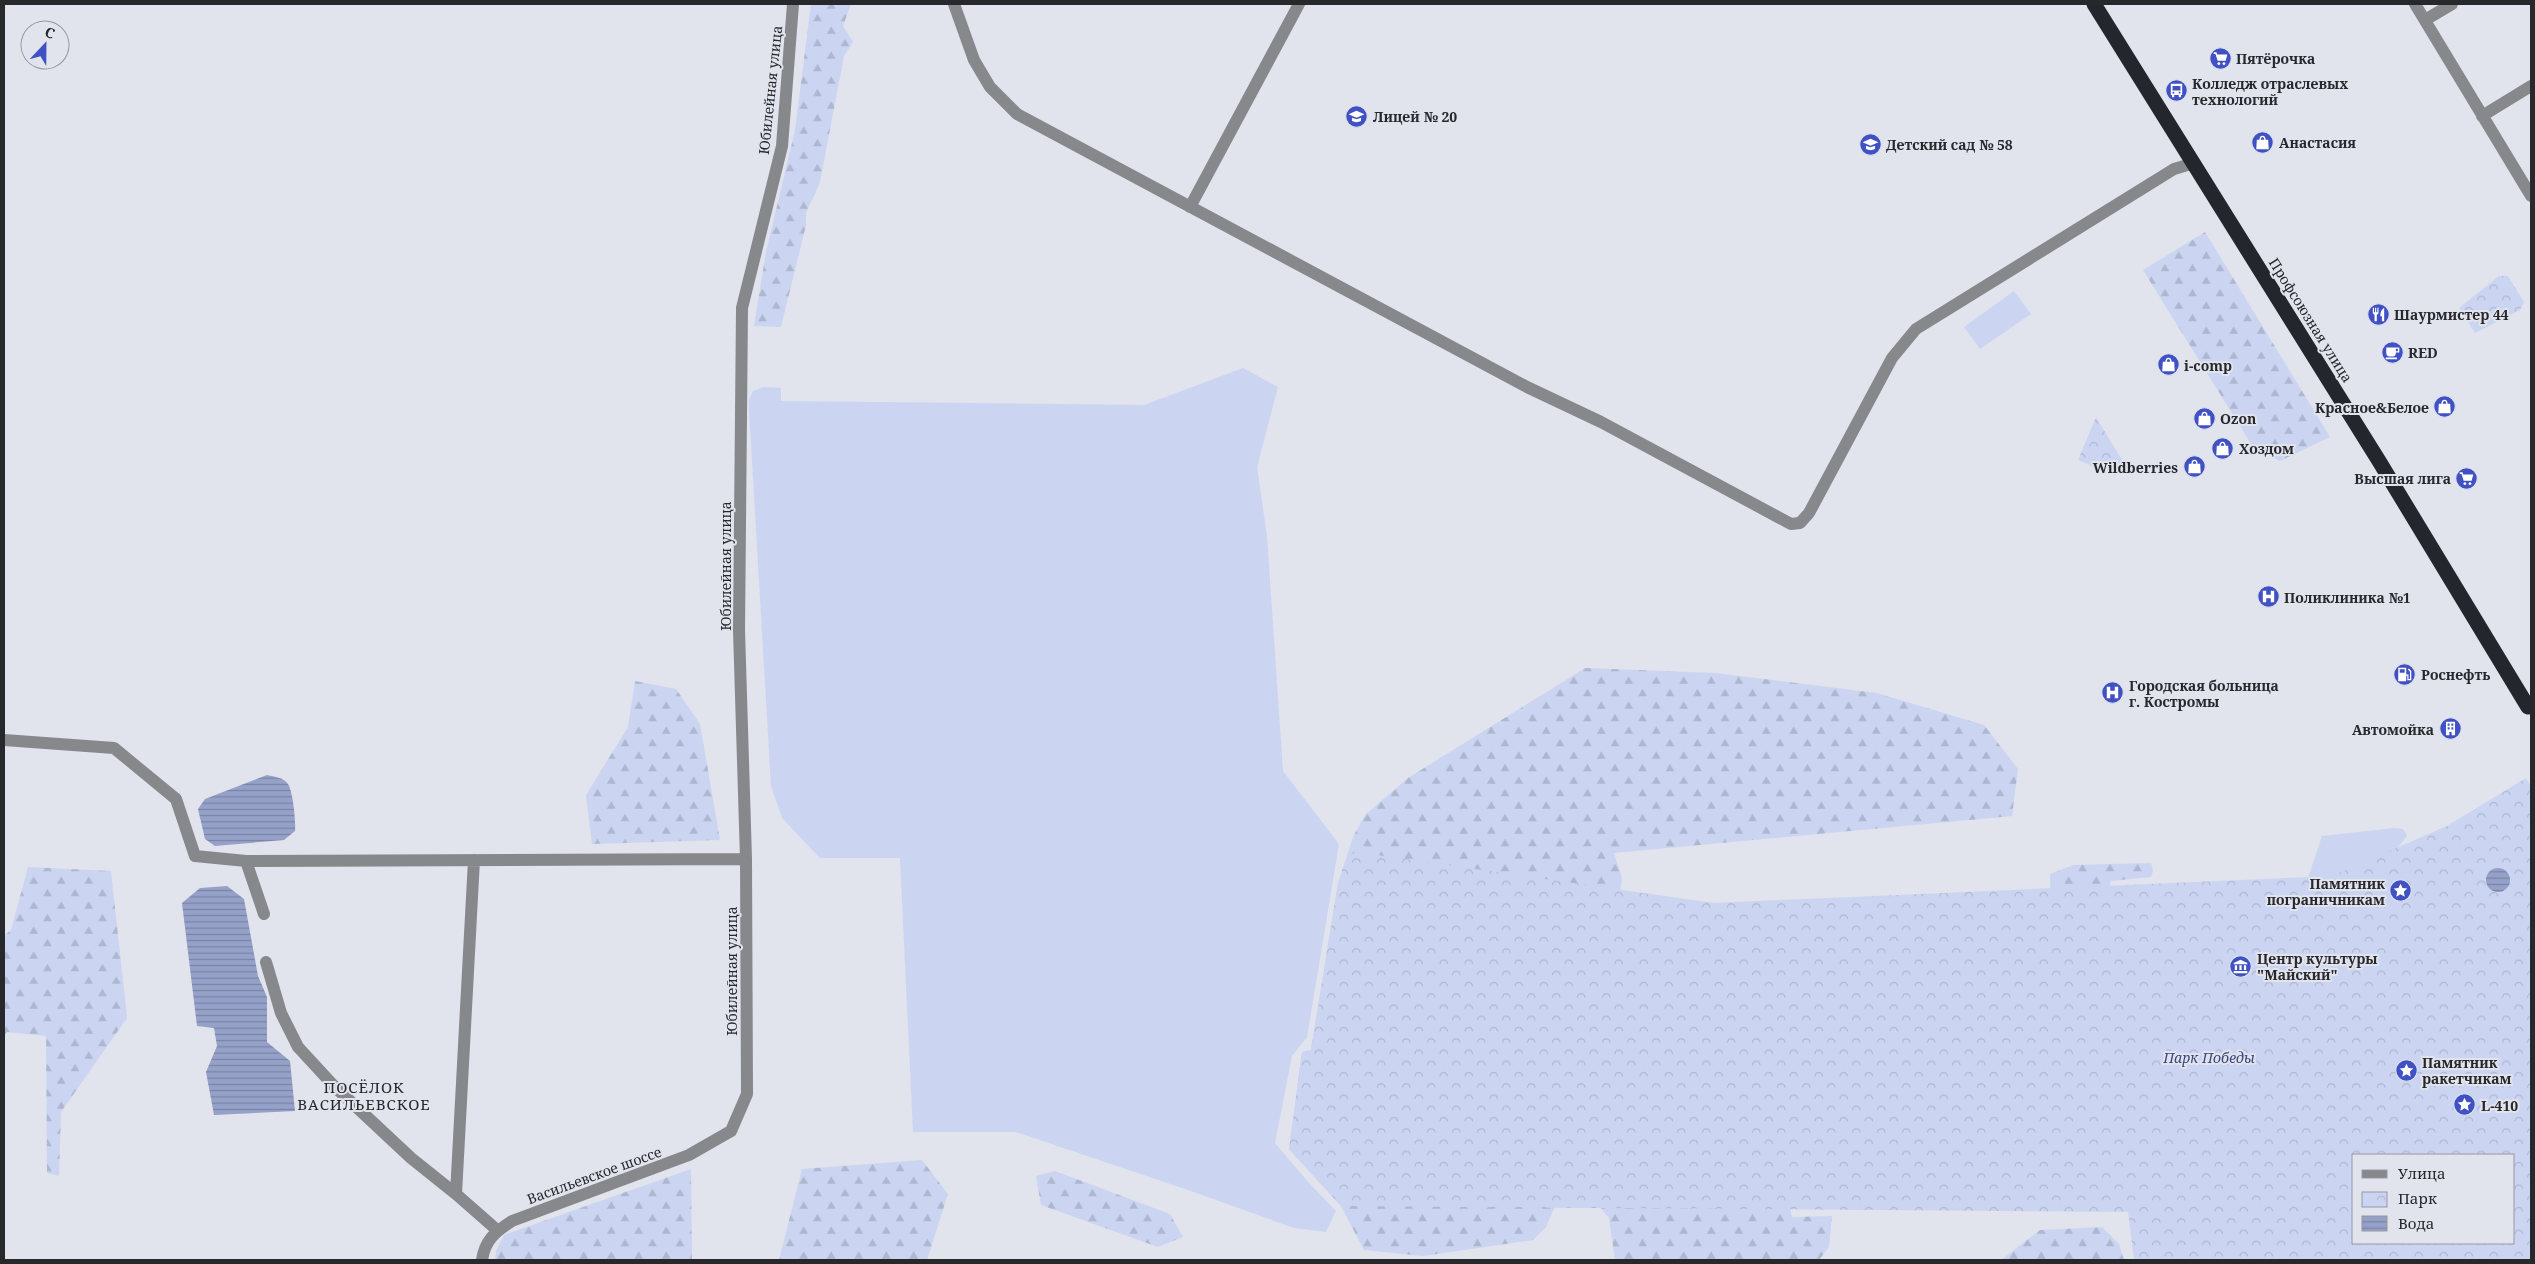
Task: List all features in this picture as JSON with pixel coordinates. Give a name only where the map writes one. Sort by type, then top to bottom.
[{"type":"highway","name":"Профсоюзная улица","points":[[2094,4],[2530,706]]},
{"type":"street","name":"Юбилейная улица","points":[[731,1131],[748,1094],[746,860],[739,630],[742,308],[782,146],[793,4]]},
{"type":"street","points":[[954,4],[974,60],[990,87],[1018,114],[1527,387],[1600,422],[1791,524],[1800,523],[1809,513],[1892,358],[1916,329],[2174,169],[2194,163]]},
{"type":"street","points":[[1190,207],[1299,4]]},
{"type":"street","points":[[2415,4],[2531,196]]},
{"type":"street","points":[[2425,20],[2452,4]]},
{"type":"street","points":[[2482,116],[2531,86]]},
{"type":"street","points":[[4,740],[114,748],[176,799],[195,856],[246,861],[746,860]]},
{"type":"street","points":[[456,1194],[474,860]]},
{"type":"street","points":[[246,861],[264,914]]},
{"type":"street","points":[[266,962],[281,1013],[298,1047],[334,1086],[411,1158],[497,1230]]},
{"type":"street","name":"Васильевское шоссе","points":[[482,1260],[486,1241],[497,1230],[512,1221],[689,1155],[731,1131]]},
{"type":"green space","points":[[811,4],[851,4],[843,26],[853,42],[844,56],[820,182],[806,213],[806,225],[781,327],[754,326],[766,252],[795,130]]},
{"type":"green space","points":[[2205,232],[2330,437],[2280,461],[2253,447],[2143,270]]},
{"type":"green space","points":[[2499,276],[2508,276],[2524,302],[2520,310],[2475,333],[2459,308]]},
{"type":"green space","points":[[2014,291],[2031,314],[1980,349],[1964,327]]},
{"type":"green space","points":[[1243,368],[1278,387],[1257,467],[1267,536],[1283,771],[1339,844],[1307,1037],[1292,1056],[1275,1143],[1336,1211],[1326,1232],[1294,1228],[1016,1132],[913,1132],[900,858],[820,858],[782,818],[771,786],[749,410],[749,400],[753,391],[763,387],[781,388],[781,401],[1144,405]]},
{"type":"green space","points":[[2096,417],[2122,460],[2115,476],[2078,460]]},
{"type":"green space","points":[[1585,668],[1715,673],[1877,693],[1984,725],[2018,769],[2012,816],[1614,853],[1622,878],[1591,1122],[1779,1159],[1792,1217],[1832,1216],[1829,1247],[1819,1260],[1615,1260],[1609,1218],[1595,1201],[1556,1204],[1546,1227],[1533,1240],[1423,1256],[1364,1250],[1341,1206],[1289,1149],[1302,1052],[1311,1050],[1338,883],[1353,837],[1365,815],[1408,778]]},
{"type":"green space","points":[[635,681],[676,689],[700,724],[720,840],[592,844],[586,795],[628,727]]},
{"type":"green space","name":"Парк Победы","points":[[2526,778],[2531,787],[2531,1260],[2134,1260],[2128,1212],[1341,1206],[1289,1149],[1302,1052],[1311,1050],[1338,883],[1348,857],[1356,852],[1714,903],[2332,876],[2447,826]]},
{"type":"green space","points":[[2394,828],[2403,829],[2407,836],[2391,856],[2305,887],[2322,836]]},
{"type":"green space","points":[[2151,863],[2153,871],[2151,877],[2111,881],[2105,903],[2051,918],[2050,874],[2073,865]]},
{"type":"green space","points":[[28,867],[111,871],[127,1018],[61,1112],[59,1176],[47,1173],[46,1036],[7,1032],[4,1037],[4,936],[11,930]]},
{"type":"green space","points":[[922,1160],[948,1194],[927,1260],[779,1260],[802,1169]]},
{"type":"green space","points":[[691,1169],[692,1260],[495,1260],[496,1251],[504,1235]]},
{"type":"green space","points":[[1055,1171],[1170,1214],[1183,1237],[1158,1247],[1041,1205],[1036,1176]]},
{"type":"green space","points":[[2102,1227],[2119,1244],[2124,1260],[2001,1260],[2040,1230]]},
{"type":"water","points":[[267,775],[281,779],[288,784],[294,807],[295,831],[284,840],[215,846],[205,839],[198,809],[205,799]]},
{"type":"water","points":[[2498,868],[2507,871],[2510,880],[2507,889],[2498,892],[2489,889],[2486,880],[2489,871]]},
{"type":"water","points":[[227,886],[244,899],[258,976],[267,997],[267,1042],[290,1061],[295,1111],[214,1115],[206,1072],[217,1046],[214,1028],[197,1026],[182,903],[200,888]]},
{"type":"place","name":"Пятёрочка","points":[[2220,58]]},
{"type":"place","name":"Колледж отраслевых технологий","points":[[2176,91]]},
{"type":"place","name":"Лицей № 20","points":[[1357,116]]},
{"type":"place","name":"Анастасия","points":[[2263,142]]},
{"type":"place","name":"Детский сад № 58","points":[[1870,144]]},
{"type":"place","name":"Шаурмистер 44","points":[[2378,314]]},
{"type":"place","name":"RED","points":[[2392,352]]},
{"type":"place","name":"i-comp","points":[[2168,365]]},
{"type":"place","name":"Красное&Белое","points":[[2445,407]]},
{"type":"place","name":"Ozon","points":[[2204,418]]},
{"type":"place","name":"Хоздом","points":[[2223,448]]},
{"type":"place","name":"Wildberries","points":[[2194,467]]},
{"type":"place","name":"Высшая лига","points":[[2467,478]]},
{"type":"place","name":"Поликлиника №1","points":[[2268,597]]},
{"type":"place","name":"Роснефть","points":[[2405,674]]},
{"type":"place","name":"Городская больница г. Костромы","points":[[2113,693]]},
{"type":"place","name":"Автомойка","points":[[2450,729]]},
{"type":"place","name":"Памятник пограничникам","points":[[2401,891]]},
{"type":"place","name":"Центр культуры \"Майский\"","points":[[2241,966]]},
{"type":"place","name":"Памятник ракетчикам","points":[[2406,1070]]},
{"type":"place","name":"L-410","points":[[2465,1105]]},
{"type":"district","name":"ПОСЁЛОК ВАСИЛЬЕВСКОЕ","points":[[364,1096]]}]
